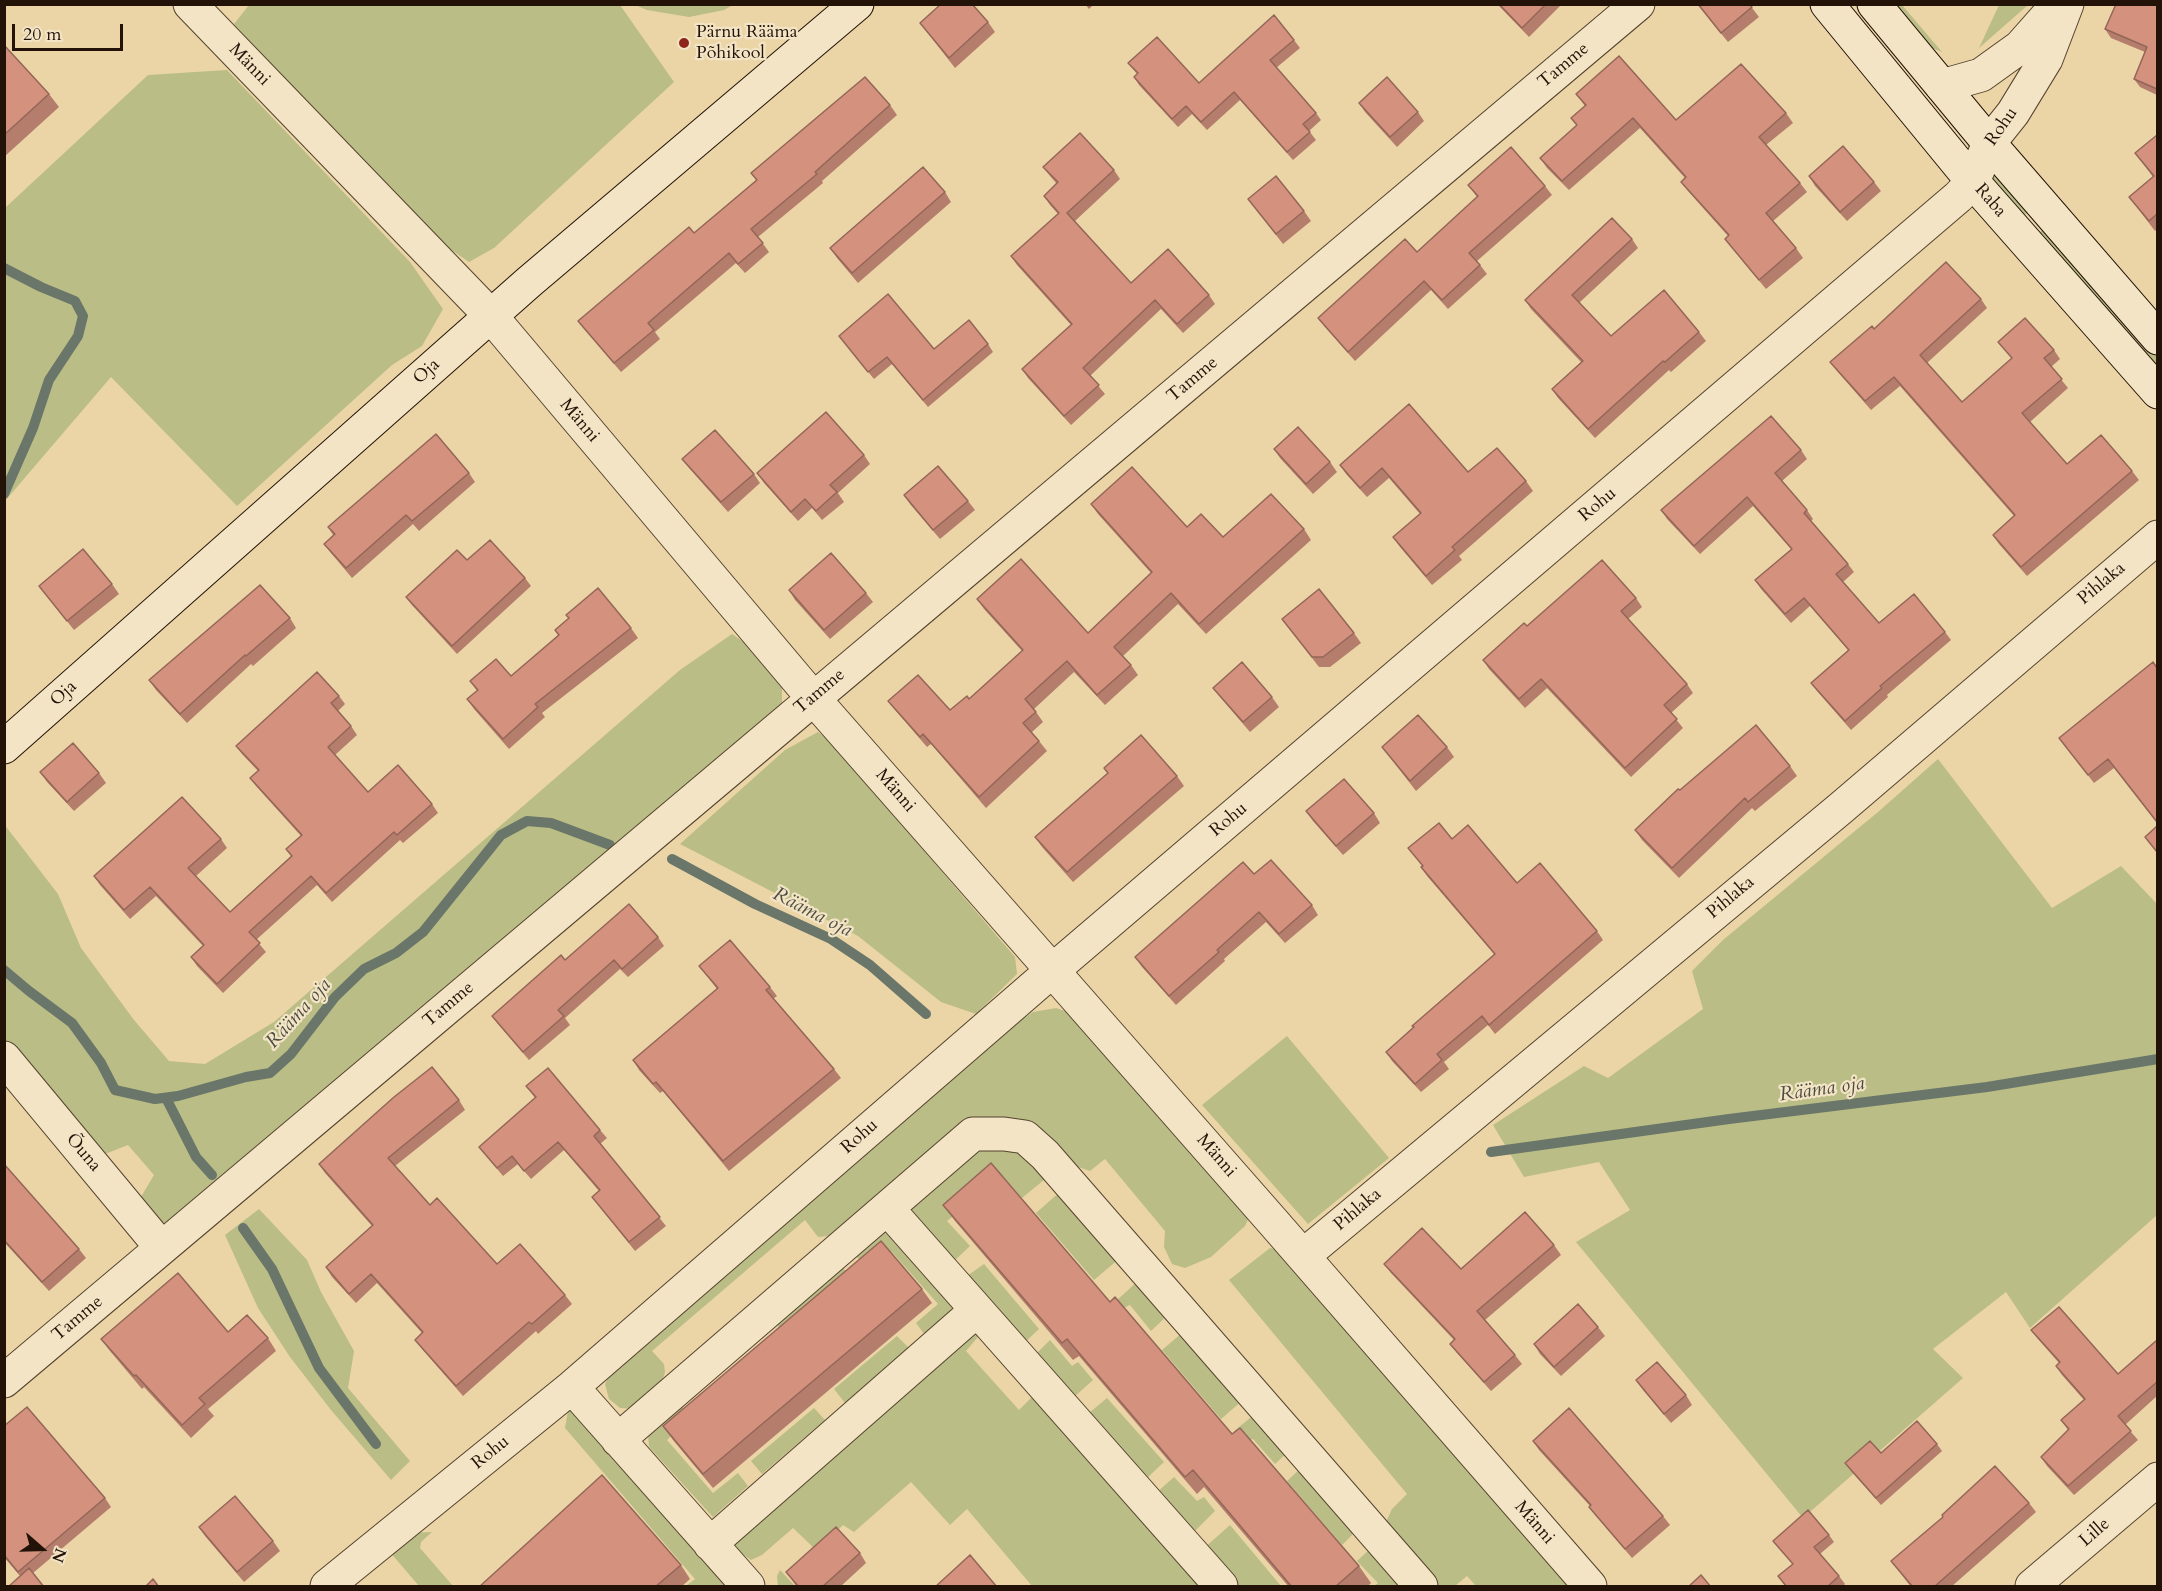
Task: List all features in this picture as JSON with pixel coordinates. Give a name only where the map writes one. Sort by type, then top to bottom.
[{"type":"street","name":"Männi","points":[[190,4],[490,315],[813,698],[1590,1587]]},
{"type":"street","name":"Oja","points":[[4,747],[490,315],[857,4]]},
{"type":"street","name":"Tamme","points":[[4,1381],[1638,4]]},
{"type":"street","name":"Raba","points":[[1827,4],[1973,182],[2157,392]]},
{"type":"street","name":"Raba","points":[[1874,4],[2157,338]]},
{"type":"street","points":[[1942,86],[1981,75],[2020,47],[2058,4]]},
{"type":"street","name":"Rohu","points":[[327,1587],[572,1387],[1053,970],[1959,197],[1973,182],[1989,142],[2013,113],[2046,59],[2067,4]]},
{"type":"street","name":"Pihlaka","points":[[1303,1256],[1850,800],[2157,537]]},
{"type":"street","name":"Õuna","points":[[4,1058],[161,1247]]},
{"type":"street","points":[[618,1440],[973,1134],[1025,1137],[1045,1155],[1420,1587]]},
{"type":"street","points":[[887,1208],[1221,1587]]},
{"type":"street","points":[[710,1544],[977,1310]]},
{"type":"street","points":[[572,1387],[748,1587]]},
{"type":"street","name":"Lille","points":[[2032,1587],[2157,1479]]},
{"type":"green space","points":[[249,5],[620,5],[674,82],[494,248],[469,262],[431,236],[234,24]]},
{"type":"green space","points":[[635,5],[733,5],[724,10],[689,17],[647,10]]},
{"type":"green space","points":[[1892,5],[1902,5],[1942,52],[1925,45]]},
{"type":"green space","points":[[1999,5],[2028,5],[1979,48]]},
{"type":"green space","points":[[227,70],[410,262],[443,309],[422,346],[392,365],[237,506],[111,377],[5,501],[5,208],[148,75]]},
{"type":"green space","points":[[1991,170],[2031,210],[2020,218],[1987,176]]},
{"type":"green space","points":[[2045,227],[2157,357],[2157,377],[2036,236]]},
{"type":"green space","points":[[732,634],[754,649],[782,684],[782,706],[169,1230],[141,1197],[154,1175],[128,1145],[105,1154],[5,1042],[4,824],[58,894],[81,948],[134,1020],[169,1061],[205,1064],[274,1022],[680,670]]},
{"type":"green space","points":[[818,732],[830,741],[1015,957],[1017,974],[976,1014],[941,1002],[858,936],[680,844],[785,750]]},
{"type":"green space","points":[[1938,759],[2052,908],[2121,866],[2157,904],[2157,1215],[2030,1328],[2006,1292],[1933,1349],[1963,1378],[1803,1518],[1576,1242],[1630,1210],[1599,1162],[1524,1177],[1493,1125],[1584,1066],[1608,1078],[1703,1009],[1692,971],[1723,940],[1878,812]]},
{"type":"green space","points":[[1056,1008],[1074,1014],[1252,1211],[1245,1226],[1211,1257],[1185,1268],[1172,1264],[1164,1247],[1165,1231],[1105,1159],[1090,1171],[1067,1163],[1015,1122],[842,1231],[818,1237],[805,1220],[652,1351],[664,1364],[665,1372],[661,1385],[638,1409],[620,1408],[609,1399],[605,1384],[612,1370],[1005,1031],[1033,1012]]},
{"type":"green space","points":[[1287,1036],[1389,1158],[1308,1224],[1202,1105]]},
{"type":"green space","points":[[1002,1141],[1050,1175],[1022,1198],[1003,1176],[947,1221],[970,1246],[951,1264],[909,1216],[909,1200],[973,1149]]},
{"type":"green space","points":[[1062,1190],[1120,1258],[1094,1280],[1036,1213]]},
{"type":"green space","points":[[259,1209],[307,1260],[321,1292],[354,1351],[348,1388],[410,1461],[391,1480],[331,1410],[290,1357],[258,1308],[225,1235]]},
{"type":"green space","points":[[886,1228],[956,1306],[925,1335],[916,1323],[938,1304],[892,1252],[868,1270],[851,1250]]},
{"type":"green space","points":[[1270,1248],[1282,1250],[1571,1586],[1476,1586],[1467,1576],[1455,1586],[1432,1586],[1386,1522],[1392,1509],[1407,1494],[1229,1280]]},
{"type":"green space","points":[[839,1263],[853,1280],[787,1338],[773,1319]]},
{"type":"green space","points":[[984,1264],[1039,1329],[1022,1345],[964,1278]]},
{"type":"green space","points":[[1139,1280],[1170,1313],[1151,1331],[1130,1305],[1122,1309],[1116,1301]]},
{"type":"green space","points":[[976,1323],[983,1331],[966,1351],[1019,1410],[1036,1393],[1207,1586],[1032,1586],[967,1509],[950,1525],[911,1482],[854,1532],[843,1525],[817,1551],[793,1528],[762,1555],[751,1560],[737,1550],[730,1541]]},
{"type":"green space","points":[[1182,1333],[1243,1400],[1221,1419],[1162,1350]]},
{"type":"green space","points":[[897,1336],[909,1348],[845,1403],[834,1389]]},
{"type":"green space","points":[[1050,1340],[1072,1366],[1078,1362],[1093,1380],[1073,1398],[1034,1356]]},
{"type":"green space","points":[[1107,1398],[1164,1462],[1145,1480],[1089,1413]]},
{"type":"green space","points":[[677,1401],[691,1417],[667,1440],[713,1493],[738,1473],[748,1486],[713,1517],[649,1447],[648,1434]]},
{"type":"green space","points":[[569,1405],[732,1586],[686,1586],[695,1579],[565,1428]]},
{"type":"green space","points":[[814,1408],[825,1420],[762,1474],[751,1461]]},
{"type":"green space","points":[[1255,1414],[1289,1451],[1275,1464],[1253,1439],[1243,1443],[1234,1431]]},
{"type":"green space","points":[[1301,1468],[1357,1530],[1342,1545],[1287,1481]]},
{"type":"green space","points":[[1174,1477],[1197,1501],[1204,1497],[1215,1511],[1193,1533],[1156,1493]]},
{"type":"green space","points":[[1230,1525],[1281,1586],[1235,1586],[1202,1550]]},
{"type":"green space","points":[[432,1532],[421,1542],[420,1548],[453,1586],[419,1586],[389,1551],[411,1533]]},
{"type":"green space","points":[[1371,1548],[1403,1586],[1374,1586],[1378,1583],[1357,1561]]},
{"type":"green space","points":[[780,1570],[795,1586],[778,1586],[777,1576]]},
{"type":"building","points":[[941,4],[972,4],[988,22],[949,58],[920,23]]},
{"type":"building","points":[[1499,4],[1546,4],[1522,28]]},
{"type":"building","points":[[1698,4],[1749,4],[1752,7],[1721,33]]},
{"type":"building","points":[[2116,4],[2157,4],[2157,89],[2134,79],[2147,47],[2105,29]]},
{"type":"building","points":[[1274,15],[1294,40],[1270,60],[1316,113],[1303,124],[1310,132],[1287,152],[1234,92],[1201,122],[1186,106],[1172,119],[1134,77],[1138,73],[1128,63],[1157,37],[1199,83]]},
{"type":"building","points":[[4,45],[49,94],[4,135]]},
{"type":"building","points":[[1619,56],[1676,120],[1741,64],[1786,113],[1759,137],[1800,183],[1766,213],[1796,248],[1759,280],[1725,239],[1729,235],[1681,182],[1686,177],[1633,118],[1562,181],[1540,158],[1577,125],[1571,118],[1586,105],[1576,94]]},
{"type":"building","points":[[865,77],[890,105],[815,172],[817,174],[751,229],[763,243],[738,264],[729,253],[648,323],[654,330],[614,363],[578,321],[689,227],[694,233],[757,180],[751,173]]},
{"type":"building","points":[[1387,77],[1418,112],[1390,137],[1359,103]]},
{"type":"building","points":[[1080,133],[1114,170],[1067,213],[1131,283],[1168,249],[1209,295],[1177,324],[1155,300],[1083,368],[1099,385],[1064,416],[1022,369],[1072,324],[1011,256],[1059,213],[1044,196],[1058,182],[1043,167]]},
{"type":"building","points":[[2157,135],[2157,214],[2149,221],[2129,197],[2154,176],[2135,153]]},
{"type":"building","points":[[1843,146],[1874,182],[1840,212],[1809,176]]},
{"type":"building","points":[[1511,147],[1545,186],[1469,253],[1480,265],[1442,300],[1424,281],[1348,352],[1318,318],[1405,239],[1417,252],[1478,196],[1468,185]]},
{"type":"building","points":[[923,167],[945,192],[852,273],[830,248]]},
{"type":"building","points":[[1276,176],[1304,211],[1276,234],[1248,199]]},
{"type":"building","points":[[1612,218],[1632,239],[1572,295],[1611,336],[1664,290],[1699,332],[1665,362],[1663,361],[1588,429],[1552,389],[1583,361],[1525,300]]},
{"type":"building","points":[[1946,262],[1981,299],[1920,355],[1962,402],[2012,358],[1998,342],[2025,318],[2054,350],[2044,358],[2062,379],[2022,413],[2067,464],[2101,435],[2132,471],[2021,567],[1993,535],[2015,515],[1894,377],[1865,401],[1830,362],[1872,326],[1874,329]]},
{"type":"building","points":[[888,294],[934,349],[969,320],[988,344],[923,400],[887,357],[868,372],[839,336]]},
{"type":"building","points":[[1409,404],[1468,472],[1497,448],[1526,481],[1452,547],[1455,550],[1426,576],[1393,537],[1421,513],[1382,468],[1360,488],[1340,465]]},
{"type":"building","points":[[826,412],[864,455],[830,485],[837,492],[816,511],[805,499],[791,512],[757,473]]},
{"type":"building","points":[[1771,416],[1801,450],[1775,473],[1807,510],[1804,513],[1848,564],[1836,574],[1879,623],[1914,594],[1945,632],[1880,686],[1882,688],[1845,721],[1811,683],[1849,650],[1804,598],[1785,614],[1755,580],[1792,549],[1747,497],[1694,546],[1661,510]]},
{"type":"building","points":[[1298,427],[1330,462],[1306,484],[1274,449]]},
{"type":"building","points":[[715,430],[754,474],[721,502],[682,459]]},
{"type":"building","points":[[436,434],[469,473],[412,521],[406,515],[346,568],[324,544],[335,534],[328,527]]},
{"type":"building","points":[[938,466],[968,501],[933,530],[904,495]]},
{"type":"building","points":[[1132,467],[1187,527],[1201,514],[1223,537],[1271,494],[1304,529],[1199,624],[1171,593],[1114,647],[1131,665],[1097,695],[1067,661],[1025,699],[1036,712],[1023,723],[1039,741],[979,797],[923,734],[920,737],[888,701],[918,675],[950,710],[967,696],[969,699],[1023,650],[977,599],[1021,559],[1088,633],[1152,572],[1091,504]]},
{"type":"building","points":[[490,540],[525,578],[452,646],[406,597],[457,550],[467,560]]},
{"type":"building","points":[[83,549],[112,584],[67,621],[39,586]]},
{"type":"building","points":[[831,553],[866,593],[824,630],[789,590]]},
{"type":"building","points":[[1602,560],[1636,598],[1621,611],[1687,684],[1664,705],[1677,719],[1625,768],[1541,679],[1519,699],[1483,660],[1524,623],[1527,626]]},
{"type":"building","points":[[260,585],[290,618],[180,714],[149,680]]},
{"type":"building","points":[[598,588],[631,628],[535,704],[538,707],[503,739],[467,699],[478,690],[470,681],[496,659],[511,676],[559,635],[555,630],[569,618],[566,615]]},
{"type":"building","points":[[1319,589],[1354,633],[1323,657],[1312,657],[1282,619]]},
{"type":"building","points":[[1242,662],[1272,697],[1243,722],[1213,688]]},
{"type":"building","points":[[2153,662],[2157,668],[2157,822],[2108,759],[2088,775],[2059,738]]},
{"type":"building","points":[[317,672],[339,696],[331,703],[351,726],[328,747],[368,792],[398,765],[432,804],[397,835],[394,832],[326,893],[311,876],[249,932],[260,943],[217,984],[191,957],[204,945],[150,887],[124,910],[94,876],[182,797],[221,839],[188,868],[230,912],[292,856],[286,849],[302,835],[250,778],[259,770],[236,746]]},
{"type":"building","points":[[1418,715],[1447,747],[1410,781],[1382,747]]},
{"type":"building","points":[[1756,725],[1790,766],[1748,802],[1745,798],[1672,868],[1635,830],[1678,789],[1680,790]]},
{"type":"building","points":[[1141,735],[1177,776],[1067,872],[1035,837],[1108,773],[1104,768]]},
{"type":"building","points":[[73,743],[99,773],[67,802],[40,772]]},
{"type":"building","points":[[1344,779],[1374,813],[1336,846],[1306,811]]},
{"type":"building","points":[[1439,823],[1452,839],[1468,825],[1517,883],[1540,863],[1597,931],[1489,1025],[1482,1016],[1437,1054],[1442,1060],[1415,1084],[1386,1052],[1414,1027],[1412,1026],[1495,954],[1421,867],[1423,866],[1408,848]]},
{"type":"building","points":[[2157,826],[2157,852],[2145,837]]},
{"type":"building","points":[[1271,860],[1312,905],[1279,934],[1259,912],[1217,950],[1219,952],[1169,996],[1135,957],[1243,862],[1254,874]]},
{"type":"building","points":[[629,904],[658,937],[622,969],[614,960],[558,1010],[564,1016],[523,1052],[492,1016],[561,955],[565,960]]},
{"type":"building","points":[[730,940],[770,987],[766,990],[834,1069],[723,1161],[656,1082],[653,1084],[633,1060],[718,988],[699,966]]},
{"type":"building","points":[[432,1067],[459,1100],[388,1158],[430,1205],[437,1198],[497,1264],[520,1244],[565,1295],[532,1324],[529,1322],[456,1386],[415,1340],[423,1332],[371,1274],[349,1294],[326,1267],[373,1225],[319,1164],[394,1097]]},
{"type":"building","points":[[548,1068],[600,1130],[594,1136],[660,1217],[629,1242],[592,1197],[600,1190],[558,1142],[524,1171],[512,1156],[497,1168],[479,1147],[536,1097],[526,1086]]},
{"type":"building","points":[[991,1163],[1110,1302],[1115,1297],[1232,1434],[1240,1428],[1359,1566],[1335,1587],[1292,1587],[1193,1470],[1185,1477],[1067,1339],[1062,1343],[943,1205]]},
{"type":"building","points":[[4,1164],[79,1249],[42,1282],[4,1240]]},
{"type":"building","points":[[1525,1212],[1554,1245],[1477,1311],[1515,1355],[1484,1382],[1450,1344],[1455,1339],[1384,1264],[1422,1228],[1461,1269]]},
{"type":"building","points":[[881,1241],[922,1289],[703,1474],[663,1426]]},
{"type":"building","points":[[178,1273],[228,1332],[247,1315],[268,1338],[199,1398],[205,1404],[182,1425],[101,1339]]},
{"type":"building","points":[[1578,1304],[1598,1327],[1554,1367],[1534,1344]]},
{"type":"building","points":[[2059,1307],[2118,1374],[2157,1340],[2157,1382],[2118,1416],[2131,1431],[2068,1486],[2041,1457],[2069,1429],[2061,1420],[2085,1399],[2056,1366],[2060,1362],[2031,1330]]},
{"type":"building","points":[[1657,1362],[1686,1395],[1664,1414],[1636,1380]]},
{"type":"building","points":[[27,1407],[105,1498],[18,1572],[4,1555],[4,1426]]},
{"type":"building","points":[[1569,1408],[1663,1516],[1625,1549],[1589,1507],[1591,1505],[1533,1441]]},
{"type":"building","points":[[1917,1421],[1937,1444],[1876,1498],[1845,1463],[1870,1441],[1881,1453]]},
{"type":"building","points":[[1995,1466],[2029,1503],[1934,1587],[1913,1587],[1891,1561],[1943,1517],[1942,1515]]},
{"type":"building","points":[[602,1475],[681,1565],[655,1587],[479,1587]]},
{"type":"building","points":[[235,1496],[273,1541],[237,1572],[199,1527]]},
{"type":"building","points":[[1808,1510],[1829,1535],[1814,1547],[1839,1576],[1827,1587],[1787,1587],[1778,1576],[1793,1564],[1773,1541]]},
{"type":"building","points":[[836,1527],[860,1553],[822,1587],[799,1587],[786,1572]]},
{"type":"building","points":[[970,1555],[997,1587],[935,1587]]},
{"type":"building","points":[[29,1568],[44,1587],[8,1587]]},
{"type":"building","points":[[1701,1575],[1711,1587],[1688,1587]]},
{"type":"building","points":[[153,1579],[159,1587],[145,1587]]},
{"type":"waterway","name":"Rääma oja","points":[[4,268],[75,301],[83,316],[78,336],[49,380],[33,428],[4,494]]},
{"type":"waterway","name":"Rääma oja","points":[[4,970],[72,1023],[101,1063],[115,1090],[155,1099],[178,1096],[246,1077],[270,1073],[291,1054],[335,997],[364,969],[396,953],[423,932],[501,835],[527,821],[551,823],[610,845]]},
{"type":"waterway","name":"Rääma oja","points":[[672,859],[755,904],[831,939],[870,965],[926,1014]]},
{"type":"waterway","name":"Rääma oja","points":[[1491,1152],[1987,1087],[2158,1059]]},
{"type":"waterway","points":[[166,1098],[196,1157],[212,1175]]},
{"type":"waterway","points":[[243,1228],[272,1269],[319,1368],[376,1444]]},
{"type":"place","name":"Pärnu Rääma Põhikool","points":[[684,43]]}]
